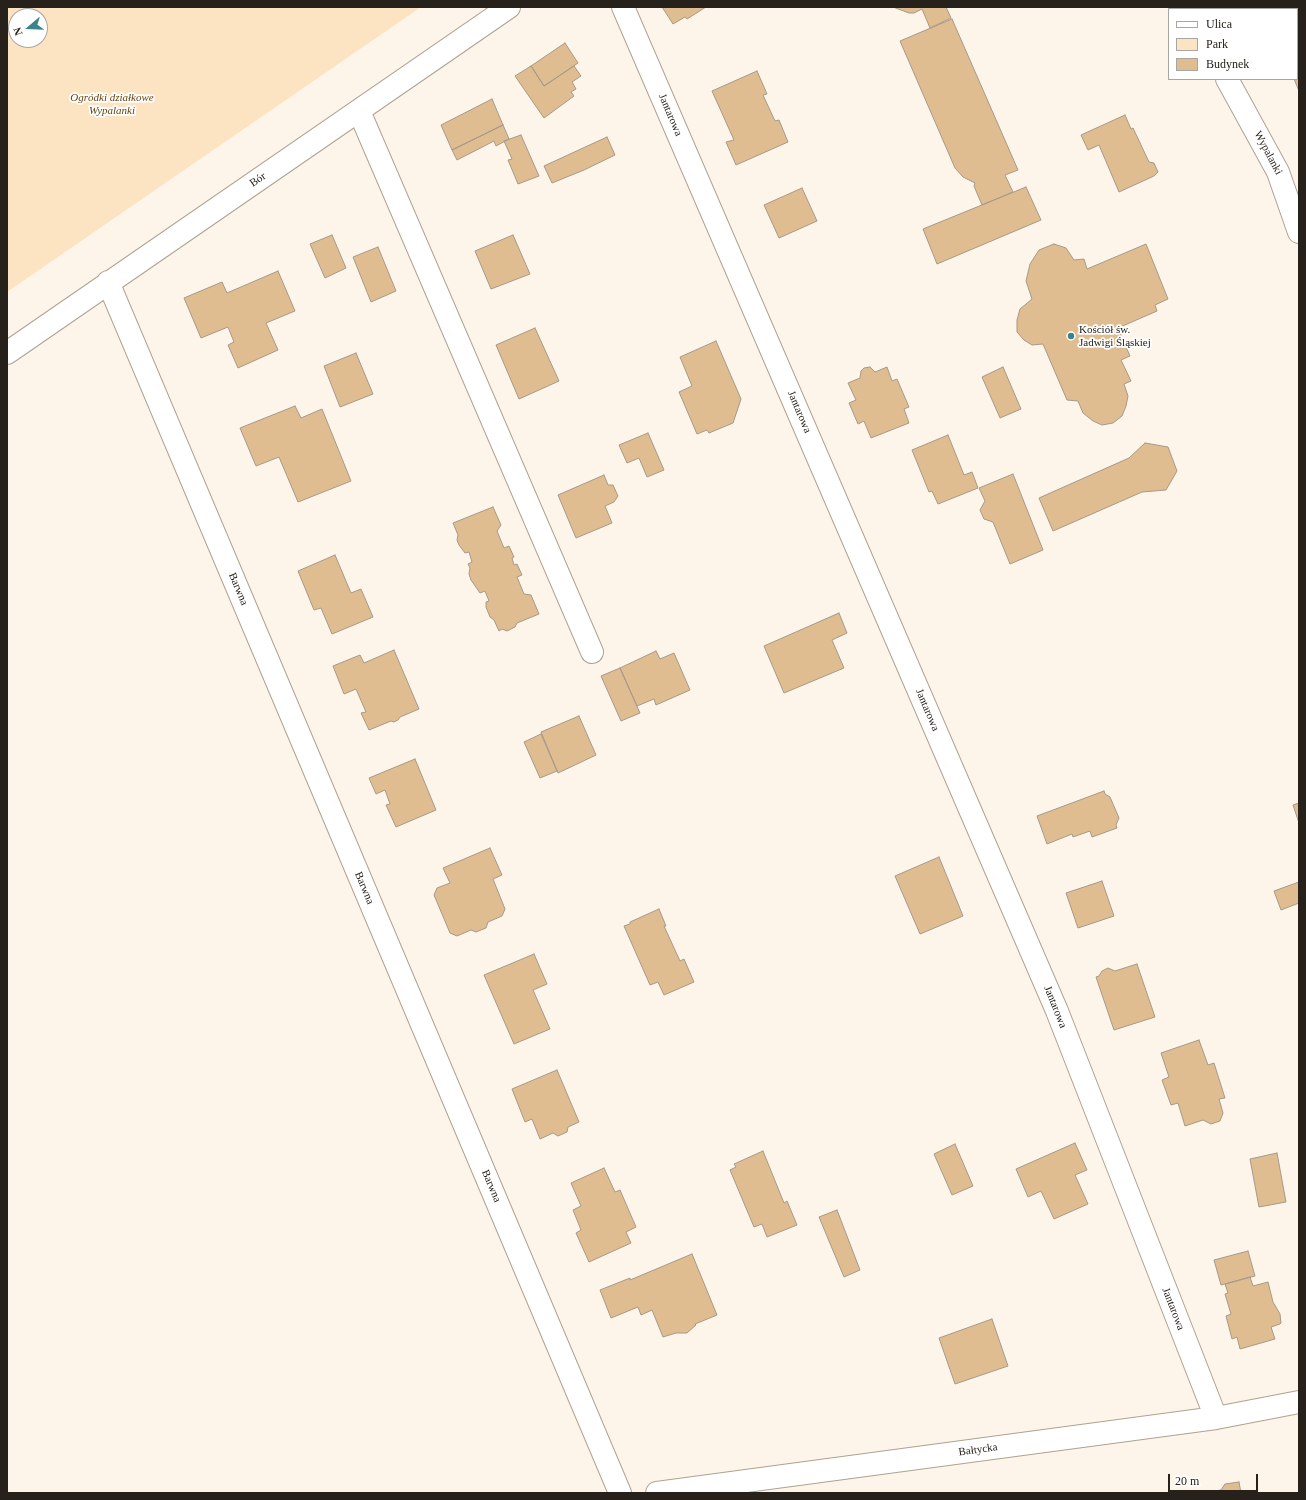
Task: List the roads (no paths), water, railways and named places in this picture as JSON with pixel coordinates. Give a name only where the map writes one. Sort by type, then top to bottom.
[{"type":"street","name":"Bór","points":[[7,353],[509,7]]},
{"type":"street","name":"Jantarowa","points":[[624,7],[1057,1011],[1216,1418]]},
{"type":"street","name":"Wypalanki","points":[[1228,80],[1278,172],[1299,232]]},
{"type":"street","points":[[359,111],[592,652]]},
{"type":"street","name":"Barwna","points":[[108,282],[620,1493]]},
{"type":"street","name":"Bałtycka","points":[[657,1493],[1216,1418],[1299,1402]]},
{"type":"place","name":"Kościół św. Jadwigi Śląskiej","points":[[1071,336]]},
{"type":"park label","name":"Ogródki działkowe Wypalanki","points":[[112,104]]}]
